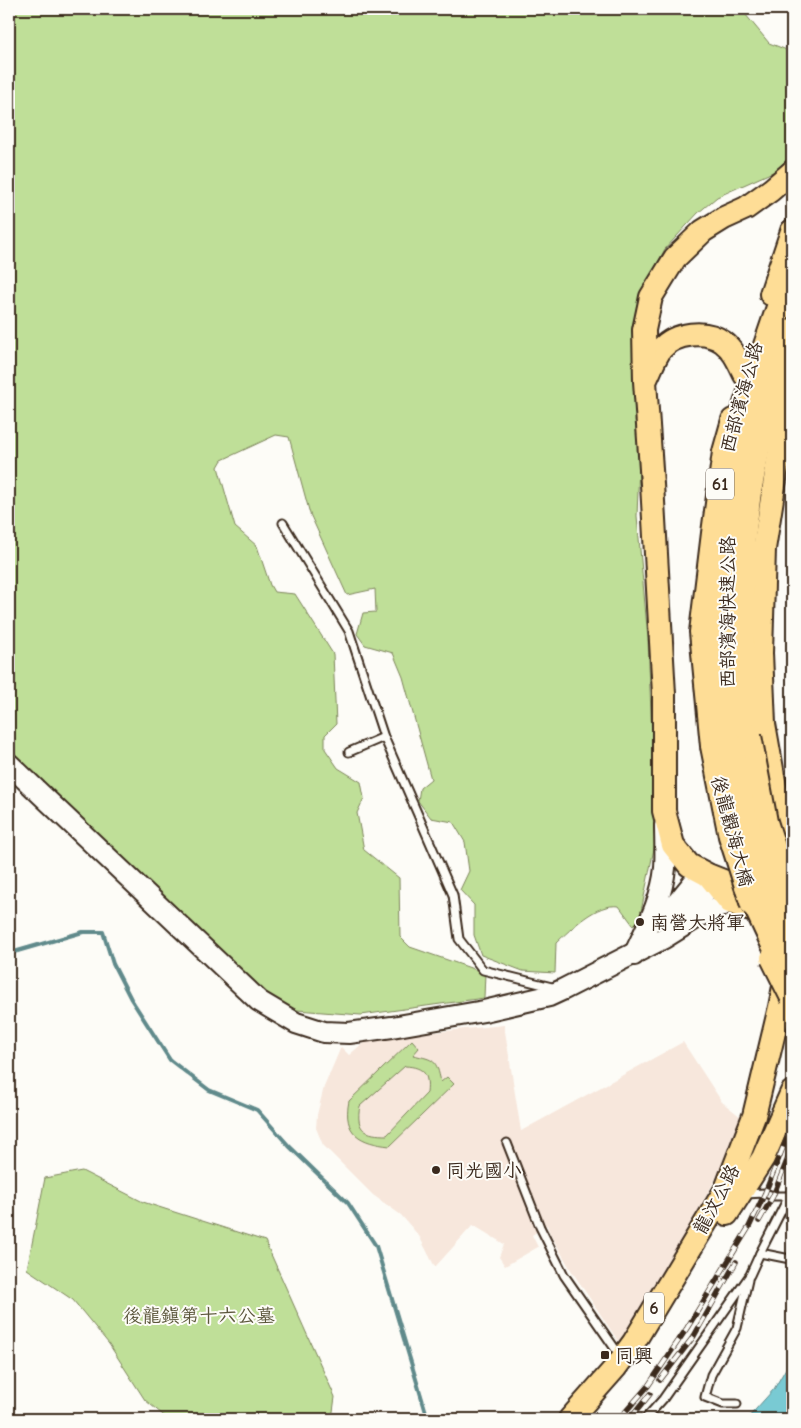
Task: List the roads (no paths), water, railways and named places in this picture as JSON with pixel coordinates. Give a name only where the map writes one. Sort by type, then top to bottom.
[{"type":"highway","name":"西部濱海快速公路","points":[[792,269],[745,407],[730,490],[726,544],[723,657],[738,738],[744,813],[767,889],[792,954]]},
{"type":"highway","name":"西部濱海快速公路","points":[[792,331],[765,409],[749,492],[742,545],[738,738],[792,906]]},
{"type":"highway","points":[[748,896],[792,976]]},
{"type":"main road","points":[[634,954],[653,914],[661,890],[665,867],[664,694],[645,380],[644,330],[651,297],[674,258],[703,231],[724,218],[746,208],[792,172]]},
{"type":"main road","name":"西部濱海公路","points":[[738,738],[701,632],[724,452],[745,375],[792,231]]},
{"type":"main road","points":[[645,380],[661,350],[674,340],[690,334],[710,336],[723,342],[734,354],[745,375]]},
{"type":"main road","name":"61","points":[[792,389],[764,549],[761,653],[738,738],[776,792],[792,852]]},
{"type":"main road","name":"後龍觀海大橋","points":[[738,738],[730,836],[762,938],[786,1002]]},
{"type":"main road","points":[[9,764],[259,1001],[296,1023],[324,1032],[349,1033],[484,1011],[549,996],[634,954],[701,915],[748,896],[792,885]]},
{"type":"main road","points":[[664,811],[673,845],[689,865],[792,917]]},
{"type":"main road","points":[[708,875],[792,917]]},
{"type":"main road","points":[[634,954],[661,924],[693,883],[708,875]]},
{"type":"main road","name":"龍汶公路","points":[[733,1192],[786,1002],[792,947]]},
{"type":"main road","points":[[733,1192],[764,1114],[792,976]]},
{"type":"main road","name":"龍汶公路","points":[[587,1419],[599,1406],[631,1357],[634,1342],[733,1192],[763,1158],[792,1092]]},
{"type":"main road","name":"龍汶公路","points":[[570,1419],[615,1368],[631,1357]]},
{"type":"lane","points":[[283,522],[349,631],[384,737],[453,896],[459,939],[483,970],[562,990]]},
{"type":"lane","points":[[349,752],[384,737]]},
{"type":"lane","points":[[507,1143],[540,1227],[564,1275],[616,1350],[631,1357]]},
{"type":"lane","points":[[733,1192],[766,1193],[773,1196],[791,1193]]},
{"type":"lane","points":[[645,1419],[663,1399],[750,1275],[791,1193]]},
{"type":"lane","points":[[760,1253],[792,1258]]},
{"type":"lane","points":[[737,1404],[723,1404],[705,1397],[711,1375],[737,1328],[750,1275]]},
{"type":"water","points":[[792,1358],[792,1419],[747,1419],[774,1389]]},
{"type":"waterway","points":[[9,952],[83,932],[103,932],[113,964],[131,999],[170,1060],[209,1090],[257,1110],[289,1146],[348,1203],[376,1246],[428,1419]]},
{"type":"railway","points":[[619,1419],[648,1386],[687,1328],[749,1227],[765,1193],[792,1125]]},
{"type":"railway","points":[[759,1221],[773,1196],[792,1148]]},
{"type":"railway","points":[[660,1380],[694,1336],[736,1262]]},
{"type":"railway","points":[[630,1419],[650,1394]]},
{"type":"place","name":"南營大將軍","points":[[640,922]]},
{"type":"place","name":"同光國小","points":[[436,1170]]},
{"type":"place","name":"同興","points":[[605,1355]]},
{"type":"park label","name":"後龍鎮第十六公墓","points":[[199,1315]]}]
